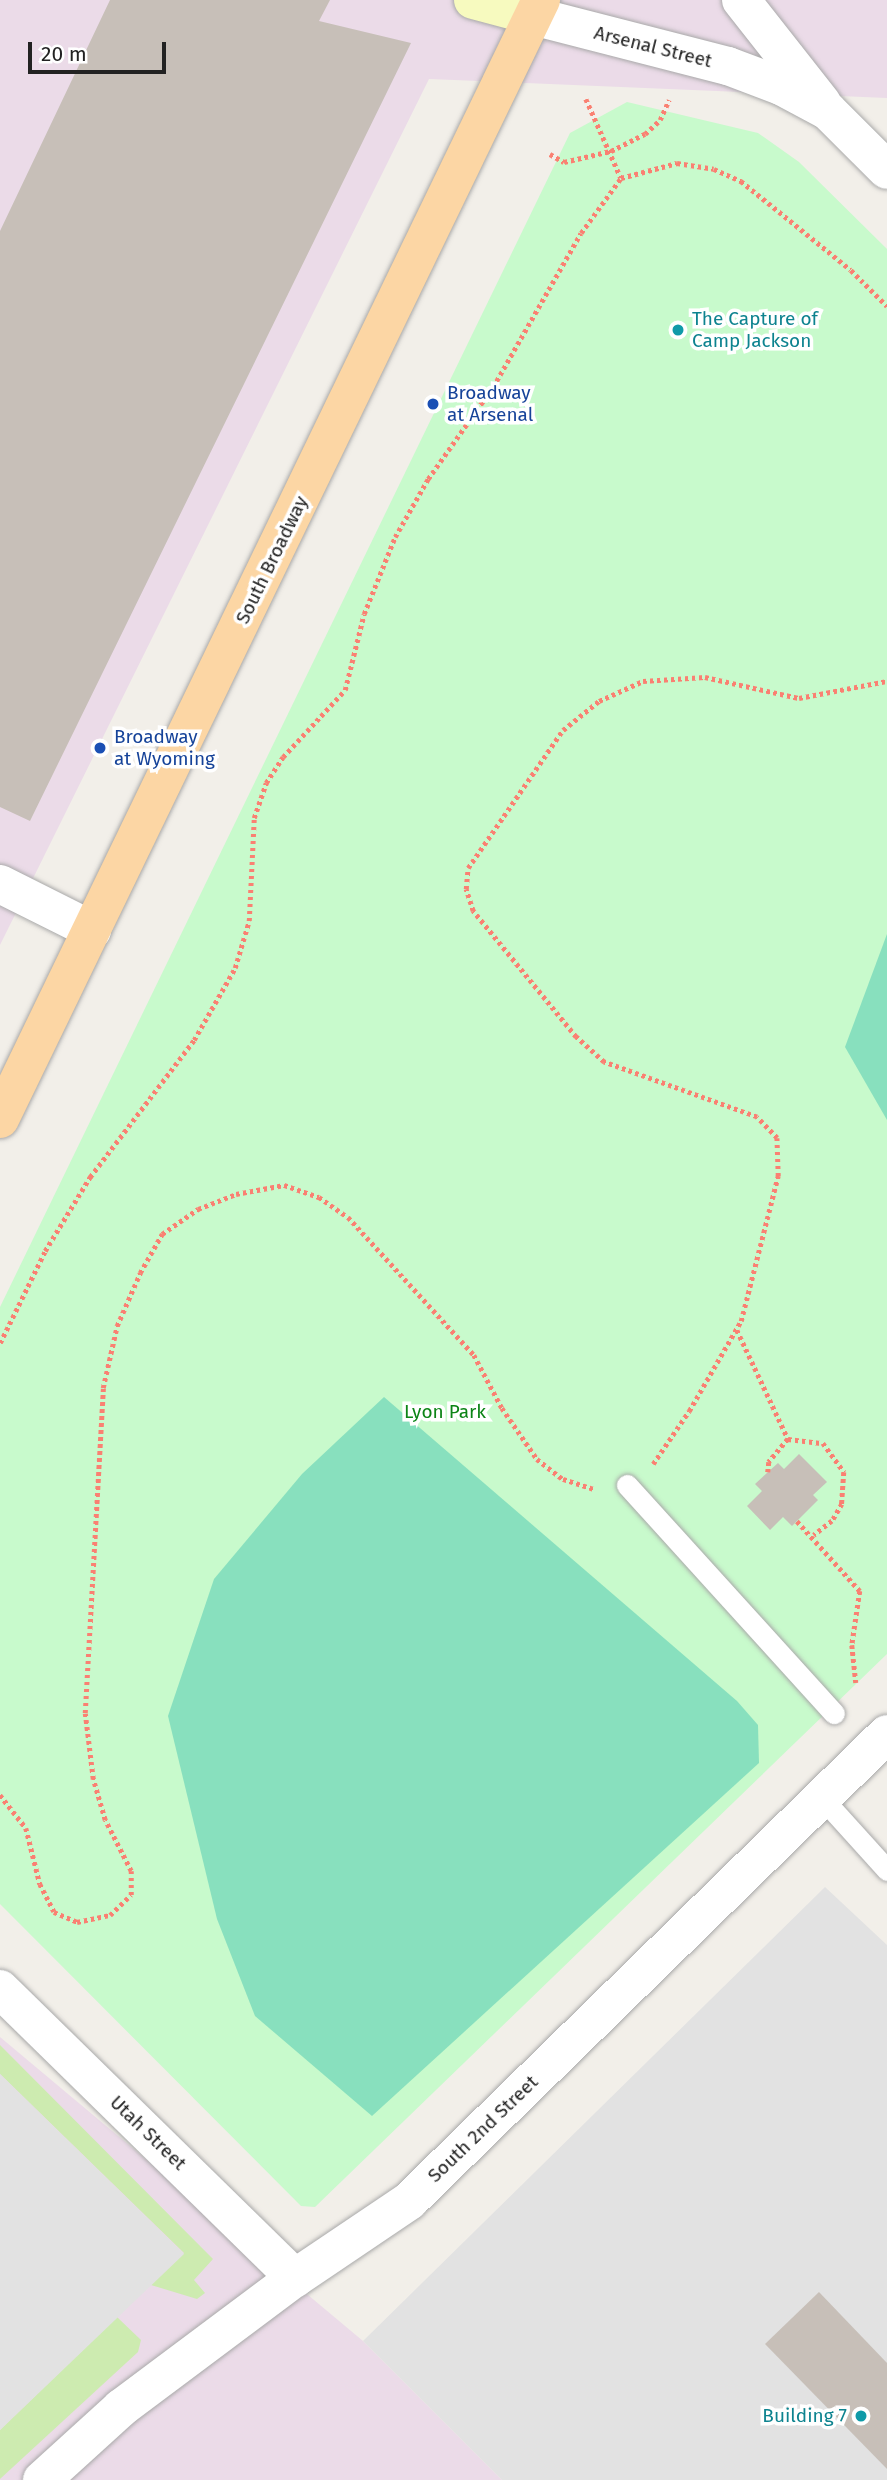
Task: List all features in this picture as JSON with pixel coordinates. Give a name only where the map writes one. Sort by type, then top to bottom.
[{"type":"main road","name":"Arsenal Street","points":[[473,0],[537,8]]},
{"type":"main road","name":"South Broadway","points":[[0,1119],[537,8]]},
{"type":"street","name":"Arsenal Street","points":[[741,0],[780,44],[828,111],[887,170]]},
{"type":"street","name":"Arsenal Street","points":[[537,8],[728,66],[828,111]]},
{"type":"street","points":[[0,884],[92,930]]},
{"type":"street","name":"South 2nd Street","points":[[42,2480],[121,2408],[295,2278],[409,2202],[887,1735]]},
{"type":"street","name":"Utah Street","points":[[0,1989],[295,2278]]},
{"type":"lane","points":[[628,1485],[834,1713]]},
{"type":"lane","points":[[822,1798],[887,1870]]},
{"type":"path","points":[[586,99],[621,178]]},
{"type":"path","points":[[550,155],[564,162],[611,151],[645,134],[660,120],[669,100]]},
{"type":"path","points":[[0,1343],[45,1251],[90,1177],[194,1040],[235,968],[249,921],[254,818],[266,783],[283,757],[345,690],[364,614],[395,537],[428,479],[493,387],[581,233],[621,178],[677,163],[714,169],[741,181],[851,270],[887,306]]},
{"type":"path","points":[[0,1794],[26,1828],[40,1884],[54,1912],[77,1922],[110,1915],[131,1895],[131,1871],[105,1820],[93,1779],[85,1713],[103,1388],[117,1326],[140,1273],[162,1234],[198,1209],[236,1194],[284,1185],[319,1197],[348,1217],[474,1355],[502,1408],[537,1459],[563,1479],[595,1490],[628,1485],[656,1461],[736,1329],[778,1177],[777,1138],[757,1117],[604,1062],[576,1037],[473,911],[467,889],[468,868],[563,730],[599,701],[643,681],[705,677],[799,698],[887,681]]},
{"type":"path","points":[[736,1329],[788,1439]]},
{"type":"path","points":[[768,1472],[769,1462],[788,1439]]},
{"type":"path","points":[[788,1439],[823,1443],[845,1472],[842,1504],[832,1521],[814,1535]]},
{"type":"path","points":[[797,1521],[814,1535],[860,1591],[852,1645],[856,1691]]},
{"type":"shaded area","points":[[0,0],[887,0],[887,98],[429,79],[0,945]]},
{"type":"shaded area","points":[[825,1887],[887,1945],[887,2480],[502,2480],[363,2341]]},
{"type":"shaded area","points":[[0,2037],[363,2341],[502,2480],[0,2480]]},
{"type":"shaded area","points":[[0,2074],[184,2254],[0,2430]]},
{"type":"green space","name":"Lyon Park","points":[[627,102],[758,133],[799,162],[887,249],[887,1654],[315,2207],[301,2206],[0,1904],[0,1307],[570,133]]},
{"type":"green space","points":[[887,934],[887,1120],[845,1047]]},
{"type":"green space","points":[[384,1397],[737,1701],[758,1725],[759,1763],[372,2116],[255,2016],[217,1919],[168,1716],[214,1579],[302,1474]]},
{"type":"green space","points":[[0,2045],[213,2259],[194,2280],[205,2293],[197,2299],[151,2285],[184,2253],[0,2074]]},
{"type":"green space","points":[[117,2317],[141,2340],[138,2352],[0,2479],[0,2430]]},
{"type":"building","points":[[110,0],[330,0],[319,21],[411,43],[30,821],[0,807],[0,231]]},
{"type":"building","points":[[799,1454],[827,1482],[813,1495],[818,1500],[792,1526],[783,1517],[770,1530],[747,1506],[762,1491],[755,1484],[778,1463],[784,1469]]},
{"type":"building","name":"Building 7","points":[[819,2292],[887,2363],[887,2469],[765,2344]]},
{"type":"place","name":"The Capture of Camp Jackson","points":[[678,330]]},
{"type":"place","name":"Broadway at Arsenal","points":[[433,404]]},
{"type":"place","name":"Broadway at Wyoming","points":[[100,748]]},
{"type":"place","name":"Building 7","points":[[861,2416]]}]
